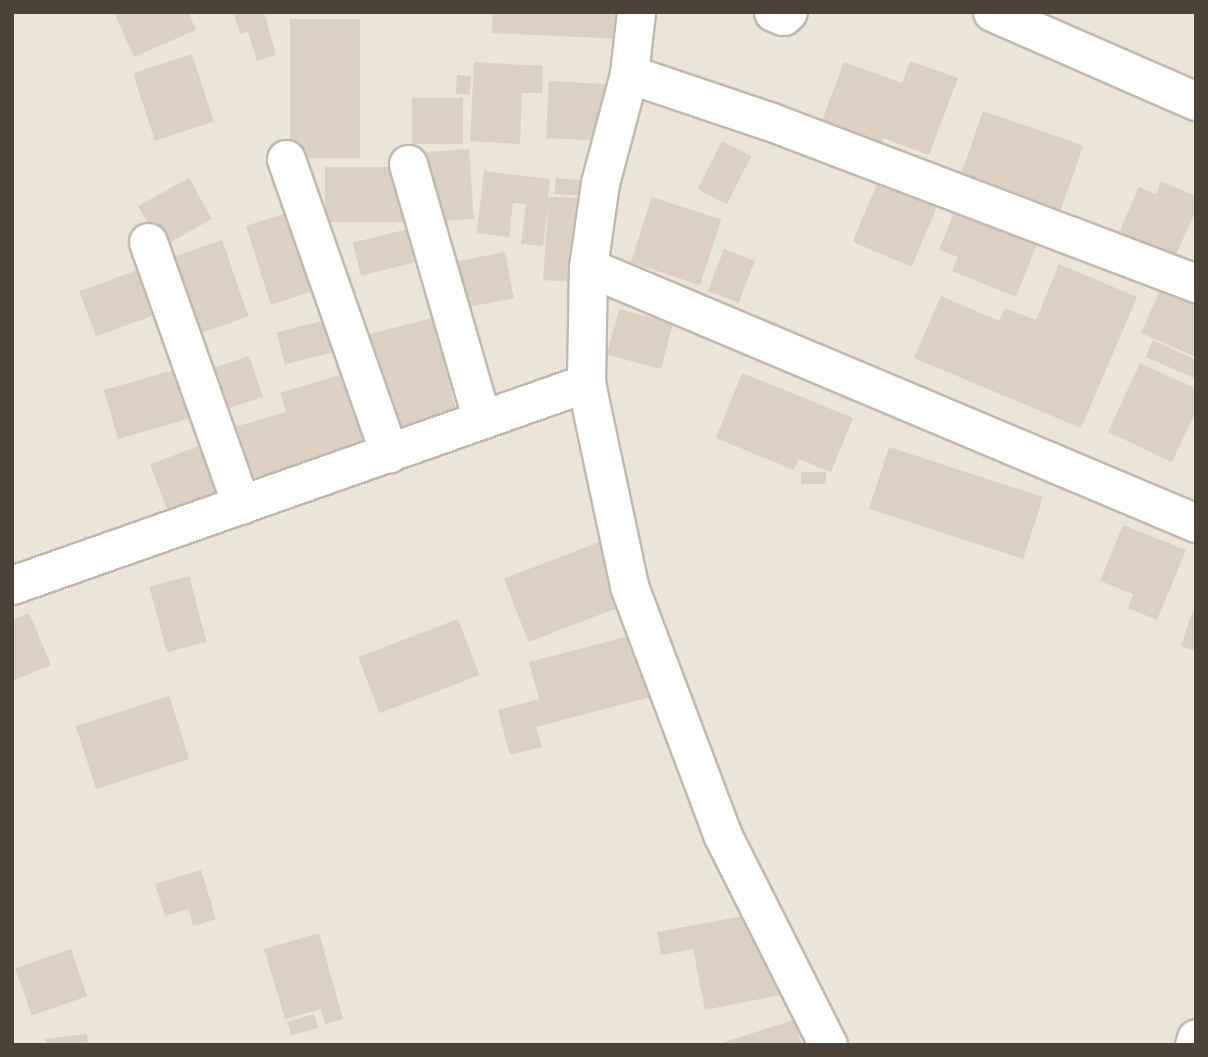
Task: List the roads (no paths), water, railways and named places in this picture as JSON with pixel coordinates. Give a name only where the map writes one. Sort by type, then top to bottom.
[{"type":"street","points":[[636,12],[629,74],[600,183],[588,267],[586,383],[629,586],[722,834],[828,1045]]},
{"type":"street","points":[[773,12],[783,16],[788,12]]},
{"type":"street","points":[[992,12],[1196,101]]},
{"type":"street","points":[[629,74],[769,121],[1196,283]]},
{"type":"street","points":[[286,159],[389,453]]},
{"type":"street","points":[[408,164],[482,420]]},
{"type":"street","points":[[148,242],[240,505]]},
{"type":"street","points":[[588,267],[1196,523]]},
{"type":"street","points":[[12,585],[586,383]]},
{"type":"street","points":[[1194,1045],[1196,1038]]}]
